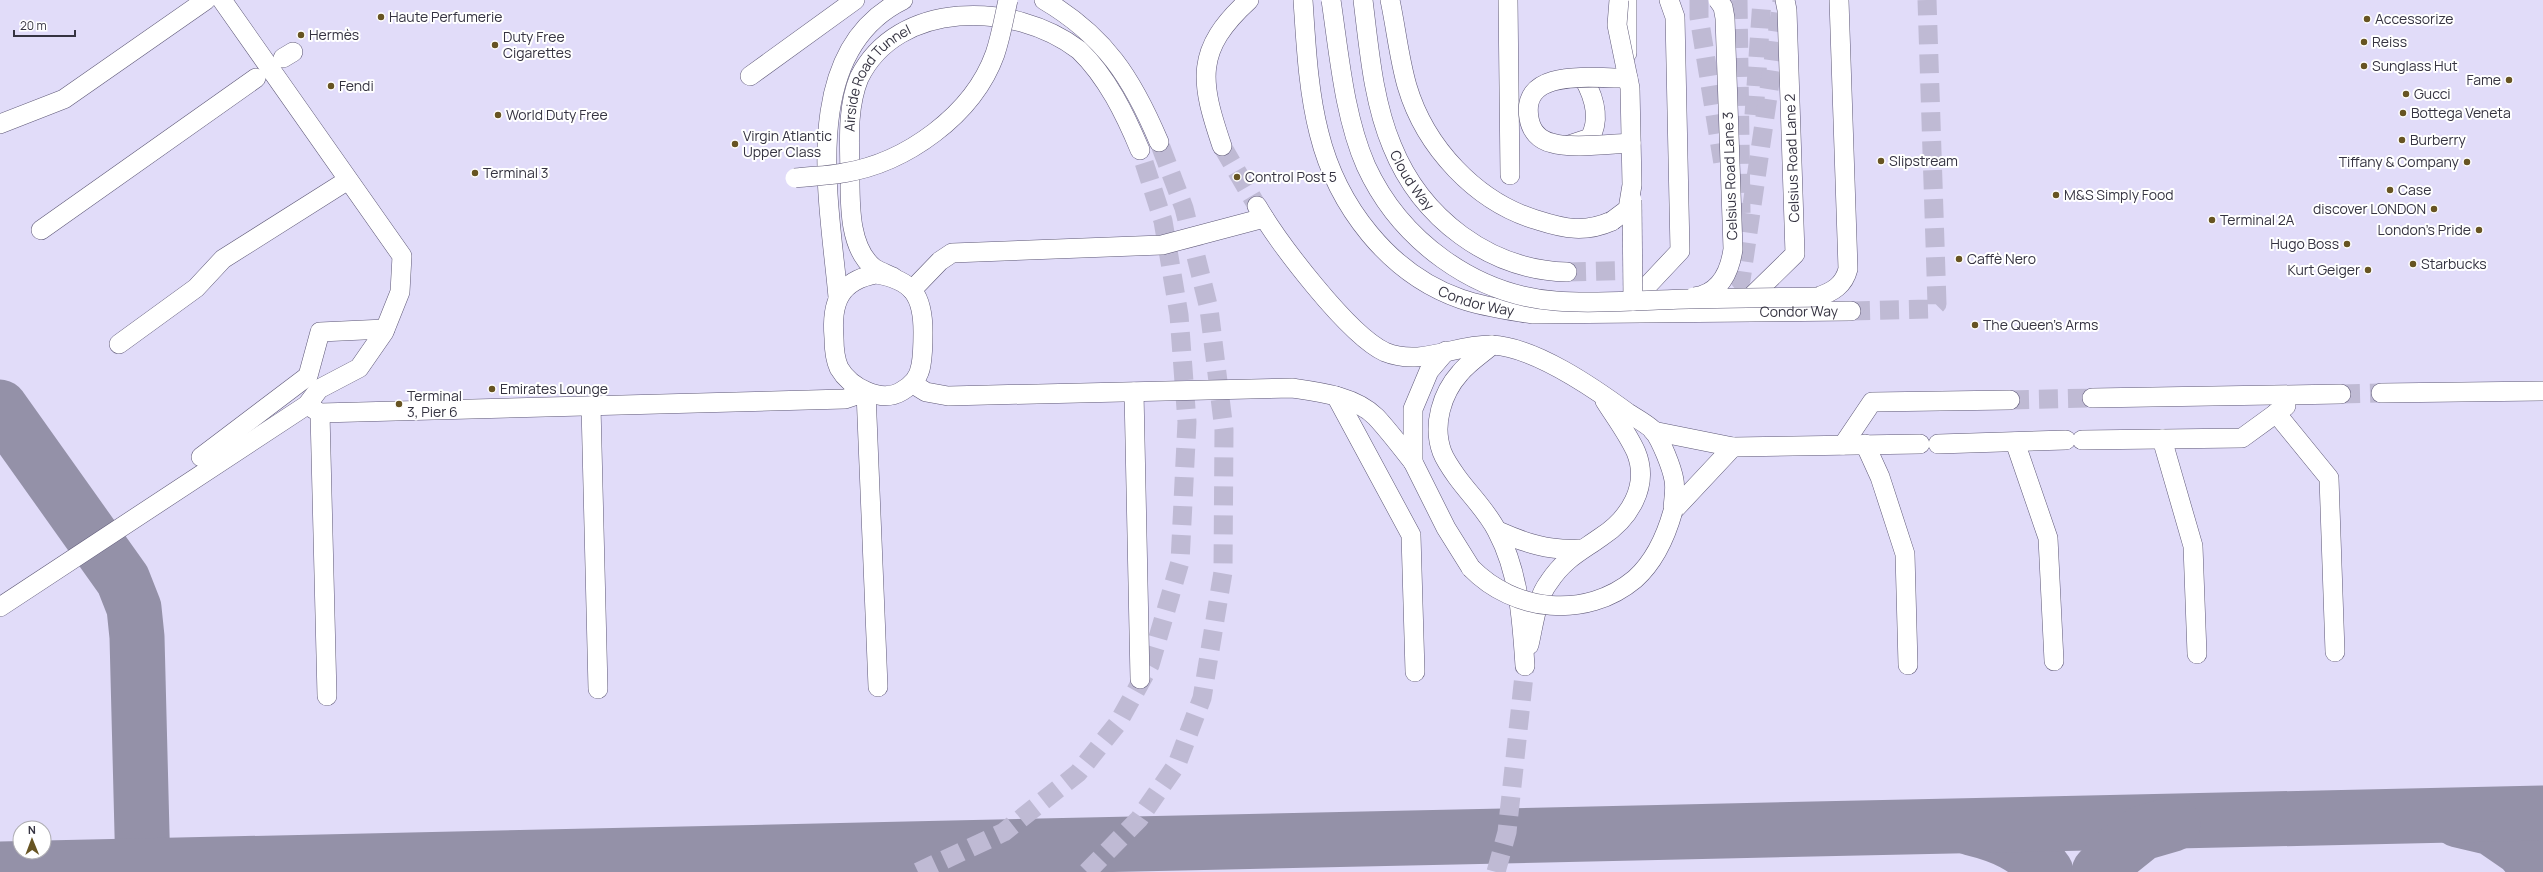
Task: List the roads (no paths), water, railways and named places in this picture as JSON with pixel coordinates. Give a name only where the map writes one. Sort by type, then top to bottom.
[{"type":"street","points":[[0,124],[64,99],[206,0]]},
{"type":"street","points":[[222,0],[402,256],[400,292],[385,329],[359,368],[319,390],[314,409],[327,696]]},
{"type":"street","points":[[750,76],[856,0]]},
{"type":"street","name":"Airside Road Tunnel","points":[[838,297],[830,224],[829,133],[832,96],[839,71],[855,42],[879,16],[903,0]]},
{"type":"street","points":[[794,178],[844,173],[886,161],[925,141],[955,115],[979,84],[995,54],[1008,0]]},
{"type":"street","points":[[1044,0],[1067,14],[1094,35],[1120,66],[1146,110],[1159,142]]},
{"type":"street","points":[[1222,146],[1210,111],[1205,82],[1211,49],[1228,19],[1249,0]]},
{"type":"street","name":"Condor Way","points":[[1303,0],[1311,93],[1319,133],[1334,179],[1354,215],[1382,248],[1416,276],[1460,298],[1491,307],[1532,314],[1629,307],[1700,312],[1851,311]]},
{"type":"street","points":[[1331,0],[1343,79],[1357,137],[1366,165],[1396,216],[1422,244],[1446,262],[1469,276],[1505,292],[1556,302],[1629,307],[1657,300],[1817,297],[1837,288],[1846,275],[1849,251],[1839,0]]},
{"type":"street","name":"Cloud Way","points":[[1363,0],[1376,88],[1384,125],[1402,167],[1414,186],[1447,225],[1469,242],[1496,256],[1522,266],[1545,271],[1567,272]]},
{"type":"street","points":[[1390,0],[1407,87],[1422,120],[1433,139],[1454,168],[1476,189],[1527,218],[1571,230],[1586,230],[1598,228],[1622,216],[1628,209],[1632,185]]},
{"type":"street","points":[[1508,0],[1510,175]]},
{"type":"street","points":[[1619,0],[1618,25],[1628,78],[1631,143],[1632,185],[1629,307]]},
{"type":"street","points":[[1627,0],[1629,307]]},
{"type":"street","points":[[1629,307],[1680,251],[1675,17],[1669,0]]},
{"type":"street","name":"Celsius Road Lane 3","points":[[1657,300],[1698,296],[1713,290],[1724,279],[1730,266],[1733,249],[1726,18],[1723,7],[1718,0]]},
{"type":"street","name":"Celsius Road Lane 2","points":[[1750,298],[1795,254],[1787,10],[1785,0]]},
{"type":"street","name":"Airside Road Tunnel","points":[[893,277],[875,268],[859,248],[852,218],[850,194],[850,134],[853,100],[859,78],[872,54],[893,32],[911,19],[936,9],[962,4],[987,4],[1015,11],[1056,31],[1079,50],[1102,78],[1127,119],[1140,150]]},
{"type":"street","points":[[41,230],[256,78]]},
{"type":"street","points":[[1628,78],[1560,78],[1543,83],[1536,89],[1529,106],[1529,123],[1539,137],[1554,144],[1631,143]]},
{"type":"street","points":[[1569,145],[1590,138],[1594,130],[1594,102],[1584,79]]},
{"type":"street","points":[[119,344],[196,288],[224,259],[348,180]]},
{"type":"street","points":[[912,290],[940,261],[952,253],[1162,245],[1260,212],[1328,301],[1369,342],[1386,352],[1410,358],[1427,358],[1446,350],[1492,345],[1522,353],[1568,372],[1600,392],[1653,431],[1732,447],[2242,438],[2301,394]]},
{"type":"street","points":[[876,274],[893,277],[912,290],[919,297],[923,313],[923,355],[920,369],[913,384],[898,394],[880,395],[866,392],[851,382],[839,368],[834,352],[833,313],[838,297],[847,286],[861,277],[876,274]]},
{"type":"street","points":[[201,457],[308,376],[320,332],[385,329]]},
{"type":"street","points":[[1492,345],[1461,372],[1446,390],[1439,414],[1439,434],[1442,452],[1458,477],[1498,531],[1516,583],[1521,617],[1524,666],[1542,594],[1560,567],[1579,550],[1615,528],[1628,515],[1640,485],[1637,454],[1600,392]]},
{"type":"street","points":[[1413,462],[1413,409],[1429,372],[1446,350]]},
{"type":"street","points":[[913,384],[926,392],[948,396],[1292,388],[1346,399],[1375,416],[1413,462],[1446,528],[1471,568],[1484,582],[1503,594],[1527,602],[1546,605],[1577,605],[1604,597],[1622,588],[1636,578],[1658,550],[1667,531],[1673,510],[1674,481],[1666,457],[1653,431]]},
{"type":"street","points":[[2381,393],[2543,391]]},
{"type":"street","points":[[0,607],[314,409],[591,406],[844,399],[866,392]]},
{"type":"street","points":[[866,392],[878,687]]},
{"type":"street","points":[[1134,392],[1140,679]]},
{"type":"street","points":[[2092,398],[2341,394]]},
{"type":"street","points":[[1336,396],[1411,535],[1415,672]]},
{"type":"street","points":[[1843,444],[1872,402],[2010,400]]},
{"type":"street","points":[[591,406],[598,689]]},
{"type":"street","points":[[2276,413],[2330,478],[2335,652]]},
{"type":"street","points":[[2162,439],[2193,546],[2197,654]]},
{"type":"street","points":[[2015,442],[2048,538],[2054,661]]},
{"type":"street","points":[[1865,444],[1880,477],[1905,554],[1908,665]]},
{"type":"street","points":[[1673,510],[1732,447]]},
{"type":"street","points":[[1498,531],[1538,546],[1563,550],[1579,550]]},
{"type":"tunnel","points":[[1699,0],[1699,17],[1724,170]]},
{"type":"tunnel","points":[[1738,0],[1741,213]]},
{"type":"tunnel","points":[[1754,115],[1762,0]]},
{"type":"tunnel","points":[[1851,311],[1932,309],[1937,304],[1927,0]]},
{"type":"tunnel","points":[[1710,304],[1741,280],[1782,1]]},
{"type":"tunnel","points":[[1087,872],[1139,819],[1177,764],[1202,698],[1223,572],[1224,430],[1209,309],[1184,208],[1159,142]]},
{"type":"tunnel","points":[[1222,146],[1257,206]]},
{"type":"tunnel","points":[[918,872],[1004,832],[1078,773],[1118,723],[1150,665],[1180,562],[1187,422],[1179,315],[1163,221],[1140,150]]},
{"type":"tunnel","points":[[1567,272],[1639,270]]},
{"type":"tunnel","points":[[2341,394],[2381,393]]},
{"type":"tunnel","points":[[2010,400],[2092,398]]},
{"type":"tunnel","points":[[1496,872],[1507,832],[1525,666]]},
{"type":"place","name":"Haute Perfumerie","points":[[381,17]]},
{"type":"place","name":"Accessorize","points":[[2367,19]]},
{"type":"place","name":"Hermès","points":[[301,35]]},
{"type":"place","name":"Reiss","points":[[2364,42]]},
{"type":"place","name":"Duty Free Cigarettes","points":[[495,45]]},
{"type":"place","name":"Sunglass Hut","points":[[2364,66]]},
{"type":"place","name":"Fame","points":[[2509,80]]},
{"type":"place","name":"Fendi","points":[[331,86]]},
{"type":"place","name":"Gucci","points":[[2406,94]]},
{"type":"place","name":"Bottega Veneta","points":[[2403,113]]},
{"type":"place","name":"World Duty Free","points":[[498,115]]},
{"type":"place","name":"Burberry","points":[[2402,140]]},
{"type":"place","name":"Virgin Atlantic Upper Class","points":[[735,144]]},
{"type":"place","name":"Slipstream","points":[[1881,161]]},
{"type":"place","name":"Tiffany & Company","points":[[2467,162]]},
{"type":"place","name":"Terminal 3","points":[[475,173]]},
{"type":"place","name":"Control Post 5","points":[[1237,177]]},
{"type":"place","name":"Case","points":[[2390,190]]},
{"type":"place","name":"M&S Simply Food","points":[[2056,195]]},
{"type":"place","name":"discover LONDON","points":[[2434,209]]},
{"type":"place","name":"Terminal 2A","points":[[2212,220]]},
{"type":"place","name":"London's Pride","points":[[2479,230]]},
{"type":"place","name":"Hugo Boss","points":[[2347,244]]},
{"type":"place","name":"Caffè Nero","points":[[1959,259]]},
{"type":"place","name":"Starbucks","points":[[2413,264]]},
{"type":"place","name":"Kurt Geiger","points":[[2368,270]]},
{"type":"place","name":"The Queen's Arms","points":[[1975,325]]},
{"type":"place","name":"Emirates Lounge","points":[[492,389]]},
{"type":"place","name":"Terminal 3, Pier 6","points":[[399,404]]}]
